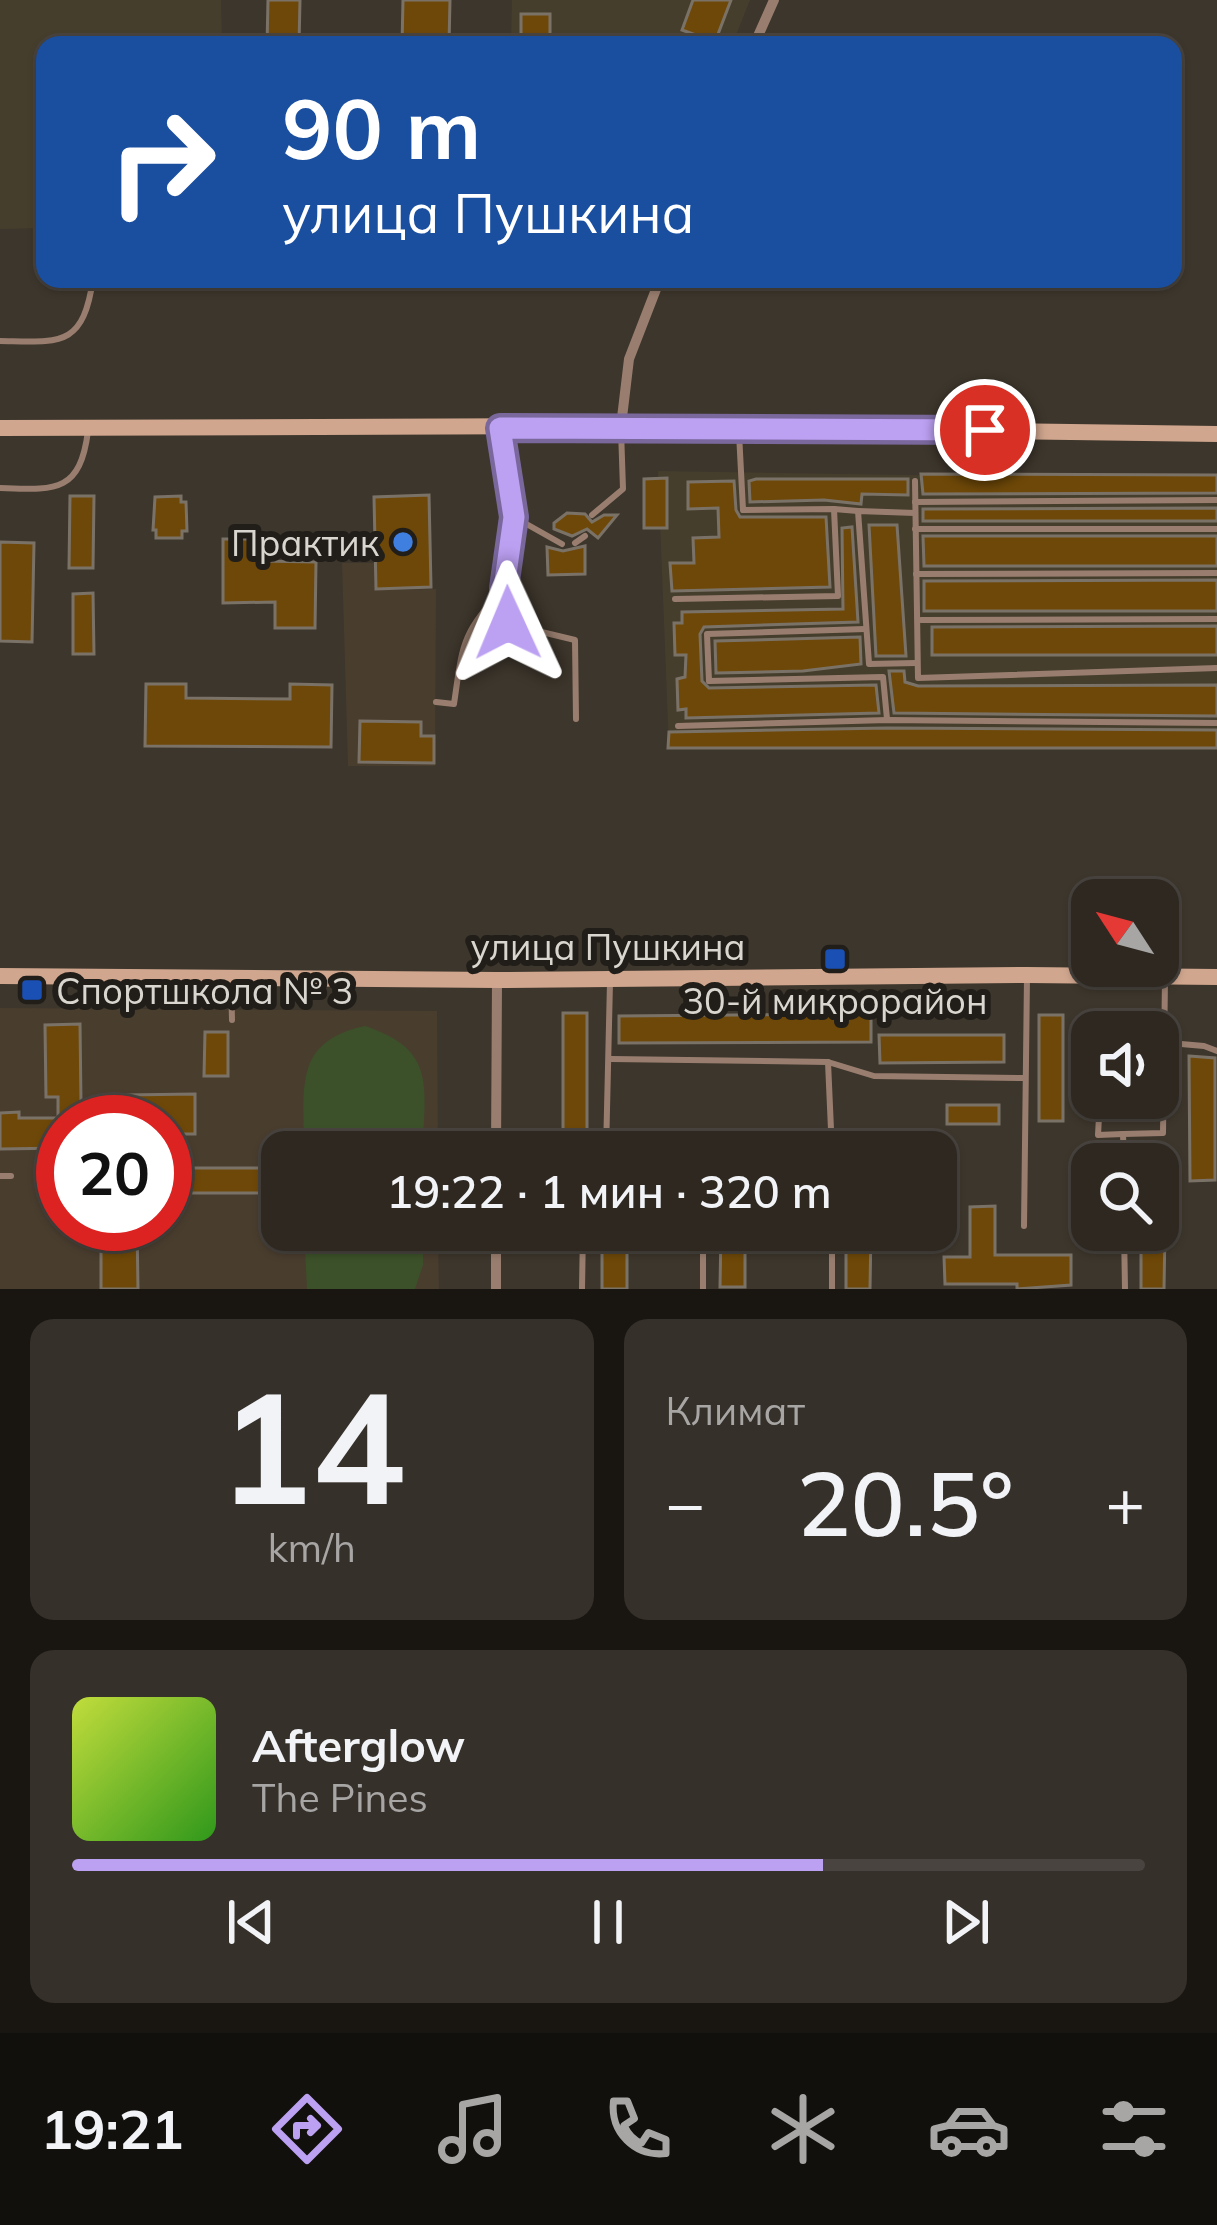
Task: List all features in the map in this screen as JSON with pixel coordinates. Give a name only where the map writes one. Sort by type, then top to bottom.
[{"type":"street","points":[[758,36],[774,0]]},
{"type":"street","points":[[621,426],[629,359],[657,288]]},
{"type":"street","points":[[0,428],[621,426],[1217,434]]},
{"type":"street","name":"улица Пушкина","points":[[0,976],[497,980],[1071,975]]},
{"type":"street","name":"улица Пушкина","points":[[1179,976],[1217,977]]},
{"type":"street","points":[[496,1131],[497,980]]},
{"type":"street","points":[[496,1251],[496,1289]]},
{"type":"lane","points":[[0,341],[60,342],[78,328],[92,288]]},
{"type":"lane","points":[[592,515],[622,489],[621,426]]},
{"type":"lane","points":[[0,488],[53,490],[77,474],[85,457],[88,428]]},
{"type":"lane","points":[[500,428],[514,517],[504,588],[508,623],[575,640],[576,719]]},
{"type":"lane","points":[[739,429],[743,510],[915,513]]},
{"type":"lane","points":[[915,481],[918,678],[1217,668]]},
{"type":"lane","points":[[915,502],[1217,500]]},
{"type":"lane","points":[[675,599],[838,596],[834,509]]},
{"type":"lane","points":[[858,511],[869,675]]},
{"type":"lane","points":[[514,517],[562,544]]},
{"type":"lane","points":[[915,529],[1217,529]]},
{"type":"lane","points":[[575,543],[584,536]]},
{"type":"lane","points":[[916,574],[1217,573]]},
{"type":"lane","points":[[436,703],[454,704],[462,648],[471,625],[504,588]]},
{"type":"lane","points":[[919,620],[1217,619]]},
{"type":"lane","points":[[865,628],[707,634],[709,681],[883,677],[887,720]]},
{"type":"lane","points":[[869,664],[916,663]]},
{"type":"lane","points":[[678,726],[887,720],[1217,723]]},
{"type":"lane","points":[[1024,1226],[1027,975]]},
{"type":"lane","points":[[230,977],[232,1020]]},
{"type":"lane","points":[[607,1131],[610,979]]},
{"type":"lane","points":[[1179,1045],[1217,1051]]},
{"type":"lane","points":[[610,1059],[828,1062],[874,1076],[1024,1078]]},
{"type":"lane","points":[[828,1062],[831,1131]]},
{"type":"lane","points":[[1099,1119],[1098,1136],[1163,1132],[1163,1119]]},
{"type":"lane","points":[[1124,1134],[1124,1143]]},
{"type":"lane","points":[[0,1176],[11,1176]]},
{"type":"lane","points":[[582,1289],[583,1251]]},
{"type":"lane","points":[[703,1251],[703,1289]]},
{"type":"lane","points":[[832,1251],[832,1289]]},
{"type":"lane","points":[[1124,1251],[1125,1289]]},
{"type":"shaded area","points":[[0,0],[221,0],[222,36],[36,36],[36,228],[0,229]]},
{"type":"shaded area","points":[[512,0],[750,0],[736,36],[511,36]]},
{"type":"shaded area","points":[[658,471],[1217,480],[1217,745],[669,747]]},
{"type":"shaded area","points":[[342,563],[374,563],[375,590],[436,589],[435,766],[348,766]]},
{"type":"shaded area","points":[[0,1008],[437,1011],[438,1131],[261,1131],[261,1251],[438,1251],[439,1289],[138,1289],[137,1251],[192,1251],[195,1094],[81,1095],[80,1025],[46,1025],[46,1095],[36,1095],[36,1118],[0,1113]]},
{"type":"shaded area","points":[[36,1148],[36,1251],[101,1251],[101,1289],[0,1289],[0,1149]]},
{"type":"green space","points":[[365,1026],[405,1047],[416,1060],[424,1090],[423,1131],[304,1131],[307,1072],[324,1044]]},
{"type":"green space","points":[[305,1251],[423,1251],[415,1289],[307,1289]]},
{"type":"building","points":[[268,0],[300,0],[299,36],[267,36]]},
{"type":"building","points":[[403,0],[450,0],[449,36],[402,36]]},
{"type":"building","points":[[693,0],[731,0],[717,36],[682,30]]},
{"type":"building","points":[[521,14],[550,14],[550,36],[521,36]]},
{"type":"building","points":[[921,474],[1217,475],[1217,493],[923,494]]},
{"type":"building","points":[[667,478],[667,528],[644,528],[644,479]]},
{"type":"building","points":[[908,479],[908,495],[862,494],[861,504],[750,502],[749,481]]},
{"type":"building","points":[[734,481],[740,517],[826,517],[830,587],[672,591],[670,563],[694,563],[693,538],[719,537],[718,508],[688,509],[688,482]]},
{"type":"building","name":"Практик","points":[[429,495],[431,587],[376,589],[374,497]]},
{"type":"building","points":[[70,496],[94,496],[93,568],[69,568]]},
{"type":"building","points":[[181,496],[181,502],[186,502],[187,531],[182,531],[182,538],[156,538],[155,497]]},
{"type":"building","points":[[1217,508],[1217,521],[923,521],[923,509]]},
{"type":"building","points":[[567,513],[585,514],[592,522],[617,515],[598,538],[587,529],[572,536],[554,529],[554,523]]},
{"type":"building","points":[[869,525],[897,525],[906,656],[876,656]]},
{"type":"building","points":[[852,527],[858,622],[704,627],[700,634],[702,681],[709,688],[876,685],[879,713],[686,718],[686,709],[678,710],[677,679],[685,677],[686,655],[675,655],[674,623],[682,623],[682,612],[843,609],[842,528]]},
{"type":"building","points":[[923,536],[1217,536],[1217,566],[924,566]]},
{"type":"building","points":[[223,539],[262,539],[263,561],[316,562],[315,628],[275,628],[275,602],[223,603]]},
{"type":"building","points":[[0,542],[34,543],[32,642],[0,641]]},
{"type":"building","points":[[585,546],[585,574],[548,575],[547,547],[563,551]]},
{"type":"building","points":[[1217,580],[1217,611],[924,611],[924,581]]},
{"type":"building","points":[[93,593],[94,654],[73,654],[73,594]]},
{"type":"building","points":[[1217,626],[1217,655],[932,655],[932,627]]},
{"type":"building","points":[[860,637],[861,664],[716,673],[715,641]]},
{"type":"building","points":[[889,671],[904,671],[905,682],[918,686],[1217,685],[1217,716],[894,713]]},
{"type":"building","points":[[146,684],[186,684],[186,698],[290,699],[290,684],[332,685],[331,747],[145,746]]},
{"type":"building","points":[[360,721],[421,722],[421,736],[434,736],[434,763],[359,762]]},
{"type":"building","points":[[1217,730],[1217,748],[668,748],[669,732]]},
{"type":"building","points":[[563,1013],[587,1013],[587,1131],[563,1131]]},
{"type":"building","points":[[871,1014],[871,1042],[619,1043],[619,1016]]},
{"type":"building","points":[[1039,1015],[1063,1015],[1063,1121],[1039,1121]]},
{"type":"building","points":[[80,1024],[81,1095],[46,1095],[45,1025]]},
{"type":"building","points":[[205,1032],[228,1032],[228,1076],[204,1076]]},
{"type":"building","points":[[879,1035],[1004,1035],[1004,1062],[880,1063]]},
{"type":"building","points":[[1189,1056],[1215,1058],[1215,1180],[1190,1181]]},
{"type":"building","points":[[195,1094],[195,1134],[192,1095],[125,1095]]},
{"type":"building","points":[[947,1105],[999,1105],[999,1124],[947,1124]]},
{"type":"building","points":[[19,1112],[19,1118],[36,1118],[36,1148],[0,1149],[0,1113]]},
{"type":"building","points":[[192,1168],[261,1168],[261,1193],[192,1193]]},
{"type":"building","points":[[995,1206],[995,1255],[1071,1255],[1071,1285],[1017,1289],[1017,1284],[945,1284],[944,1257],[970,1257],[970,1207]]},
{"type":"building","points":[[101,1251],[137,1251],[138,1289],[101,1289]]},
{"type":"building","points":[[602,1251],[627,1251],[627,1289],[602,1289]]},
{"type":"building","points":[[721,1251],[745,1251],[745,1287],[720,1287]]},
{"type":"building","points":[[846,1251],[871,1251],[870,1289],[846,1289]]},
{"type":"building","points":[[1141,1251],[1165,1251],[1164,1289],[1141,1289]]},
{"type":"place","name":"Практик","points":[[403,542]]},
{"type":"place","name":"30-й микрорайон","points":[[835,959]]},
{"type":"place","name":"Спортшкола № 3","points":[[32,990]]},
{"type":"route","points":[[508,623],[504,588],[514,517],[500,428],[985,430]]}]
